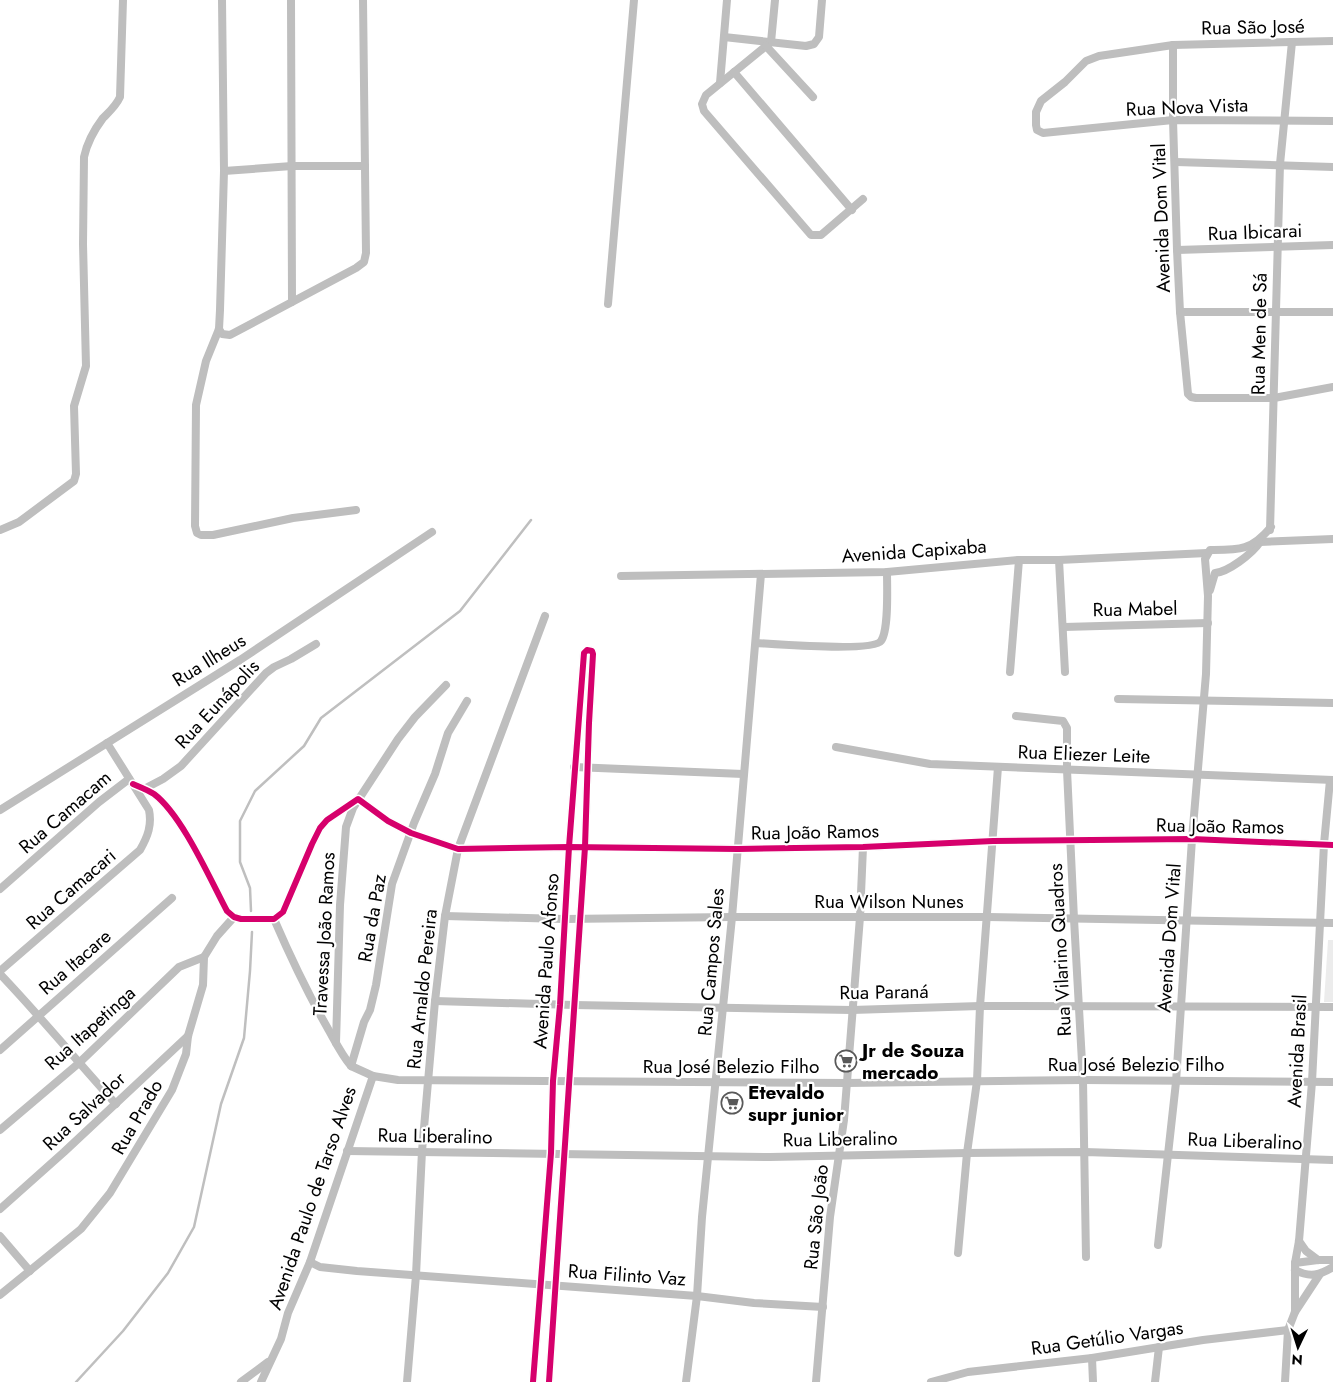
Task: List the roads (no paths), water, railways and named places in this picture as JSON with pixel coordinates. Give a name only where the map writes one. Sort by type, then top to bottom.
[{"type":"street","points":[[0,530],[19,522],[74,481],[76,474],[74,406],[86,366],[82,244],[84,157],[90,138],[104,117],[116,105],[120,96],[124,0]]},
{"type":"street","points":[[222,0],[224,171],[219,329],[206,361],[196,405],[195,521],[197,533],[213,535],[293,518],[356,510]]},
{"type":"street","points":[[291,0],[292,302]]},
{"type":"street","points":[[219,329],[222,334],[230,335],[364,262],[366,252],[363,0]]},
{"type":"street","points":[[608,304],[634,0]]},
{"type":"street","points":[[720,83],[727,0]]},
{"type":"street","points":[[775,0],[769,44],[706,95],[703,101],[704,111],[811,235],[821,235],[863,199]]},
{"type":"street","points":[[724,37],[769,44],[806,46],[814,44],[820,37],[822,0]]},
{"type":"street","name":"Rua São José","points":[[1043,133],[1038,130],[1036,125],[1036,112],[1041,101],[1065,82],[1086,61],[1099,56],[1173,45],[1333,41]]},
{"type":"street","name":"Rua Men de Sá","points":[[1271,527],[1280,164],[1292,42]]},
{"type":"street","points":[[769,44],[813,97]]},
{"type":"street","name":"Avenida Dom Vital","points":[[1173,45],[1180,312],[1187,391],[1191,397],[1196,398],[1274,398]]},
{"type":"street","points":[[734,72],[852,210]]},
{"type":"street","name":"Rua Nova Vista","points":[[1043,133],[1174,120],[1333,121]]},
{"type":"street","points":[[1176,162],[1333,167]]},
{"type":"street","points":[[224,171],[292,166],[365,166]]},
{"type":"street","name":"Rua Ibicarai","points":[[1178,250],[1333,245]]},
{"type":"street","points":[[1180,312],[1333,312]]},
{"type":"street","points":[[1274,398],[1333,387]]},
{"type":"street","points":[[1208,596],[1215,573],[1221,573],[1246,558],[1269,534],[1271,527]]},
{"type":"street","points":[[1207,553],[1210,550],[1243,549],[1251,546],[1271,527]]},
{"type":"street","name":"Rua Ilheus","points":[[0,810],[240,660],[432,532]]},
{"type":"street","points":[[1260,542],[1333,539]]},
{"type":"street","name":"Avenida Dom Vital","points":[[1158,1245],[1176,1082],[1192,839],[1204,700],[1208,623],[1205,560],[1207,553]]},
{"type":"street","name":"Avenida Capixaba","points":[[622,576],[887,572],[1019,560],[1207,553]]},
{"type":"street","points":[[1010,672],[1019,560]]},
{"type":"street","points":[[1059,560],[1065,672]]},
{"type":"street","points":[[756,643],[807,646],[877,644],[882,640],[886,629],[887,572]]},
{"type":"street","name":"Rua Campos Sales","points":[[686,1382],[697,1296],[702,1217],[732,917],[761,574]]},
{"type":"street","name":"Rua Arnaldo Pereira","points":[[407,1382],[416,1276],[422,1151],[435,1001],[445,916],[458,849],[545,616]]},
{"type":"street","name":"Rua Mabel","points":[[1064,627],[1208,623]]},
{"type":"street","name":"Rua Eunápolis","points":[[144,789],[182,766],[266,673],[316,644]]},
{"type":"street","name":"Avenida Paulo Afonso","points":[[532,1382],[551,1153],[553,1081],[560,1005],[574,767],[584,653],[587,650],[592,651],[593,654],[585,847],[549,1382]]},
{"type":"street","points":[[107,743],[131,781],[154,794],[169,809],[192,846],[227,911],[234,917],[241,919],[274,919],[282,912],[320,828],[327,820],[358,799],[398,738],[446,685]]},
{"type":"street","points":[[1118,699],[1333,704]]},
{"type":"street","name":"Rua da Paz","points":[[351,1066],[364,1022],[370,1010],[376,985],[392,884],[435,774],[448,733],[466,701]]},
{"type":"street","name":"Rua Vilarino Quadros","points":[[1016,716],[1063,720],[1067,728],[1067,770],[1083,1080],[1086,1257]]},
{"type":"street","name":"Rua Eliezer Leite","points":[[836,748],[930,764],[1331,780]]},
{"type":"street","points":[[574,767],[743,774]]},
{"type":"street","points":[[958,1253],[967,1152],[977,1081],[980,1006],[998,767]]},
{"type":"street","name":"Avenida Brasil","points":[[1285,1382],[1288,1330],[1294,1312],[1295,1267],[1312,1082],[1324,844],[1331,780]]},
{"type":"street","name":"Rua Camacari","points":[[0,973],[140,850],[148,837],[151,821],[149,810],[131,781]]},
{"type":"street","name":"Rua Camacam","points":[[0,889],[99,802],[131,781]]},
{"type":"street","name":"Rua João Ramos","points":[[358,799],[388,821],[411,833],[458,849],[863,847],[993,841],[1192,839],[1333,845]]},
{"type":"street","name":"Travessa João Ramos","points":[[336,1043],[340,905],[346,827],[358,799]]},
{"type":"street","name":"Rua São João","points":[[816,1382],[830,1217],[840,1156],[847,1083],[860,917],[863,847]]},
{"type":"street","name":"Rua Itacare","points":[[0,1050],[172,898]]},
{"type":"street","name":"Rua Wilson Nunes","points":[[445,916],[564,919],[988,917],[1187,922],[1333,923]]},
{"type":"street","name":"Rua Prado","points":[[0,1294],[81,1229],[110,1193],[172,1090],[186,1054],[188,1036],[203,985],[204,957],[217,936],[234,917]]},
{"type":"street","points":[[274,919],[301,979],[340,1052],[351,1066],[373,1076]]},
{"type":"street","name":"Rua Itapetinga","points":[[0,1130],[79,1063],[180,967],[204,957]]},
{"type":"street","points":[[0,973],[116,1104]]},
{"type":"street","name":"Rua Paraná","points":[[435,1001],[852,1010],[1078,1005],[1333,1007]]},
{"type":"street","name":"Rua Salvador","points":[[0,1208],[116,1104],[188,1036]]},
{"type":"street","name":"Avenida Paulo de Tarso Alves","points":[[261,1382],[281,1339],[288,1313],[310,1262],[373,1076],[398,1080],[429,1080]]},
{"type":"street","name":"Rua José Belezio Filho","points":[[429,1080],[847,1083],[1083,1080],[1333,1082]]},
{"type":"street","name":"Rua Liberalino","points":[[347,1151],[840,1156],[967,1152],[1085,1152],[1333,1160]]},
{"type":"street","points":[[0,1236],[30,1271]]},
{"type":"street","points":[[1298,1240],[1306,1251],[1318,1260]]},
{"type":"street","points":[[1295,1267],[1318,1260],[1333,1260]]},
{"type":"street","name":"Rua Filinto Vaz","points":[[310,1262],[320,1267],[416,1276],[697,1296],[754,1303],[823,1308]]},
{"type":"street","points":[[1294,1312],[1320,1274],[1333,1266]]},
{"type":"street","points":[[1295,1267],[1312,1275],[1320,1274]]},
{"type":"street","name":"Rua Getúlio Vargas","points":[[930,1382],[951,1379],[968,1372],[1092,1358],[1288,1330]]},
{"type":"street","points":[[1155,1382],[1159,1347]]},
{"type":"street","points":[[1092,1358],[1093,1382]]},
{"type":"street","points":[[241,1382],[270,1361]]},
{"type":"waterway","points":[[251,911],[250,888],[240,862],[240,821],[255,791],[304,746],[321,718],[460,611],[531,520]]},
{"type":"waterway","points":[[76,1382],[123,1331],[168,1273],[194,1227],[221,1104],[244,1038],[252,932]]},
{"type":"place","name":"Jr de Souza mercado","points":[[846,1061]]},
{"type":"place","name":"Etevaldo supr junior","points":[[732,1103]]}]
